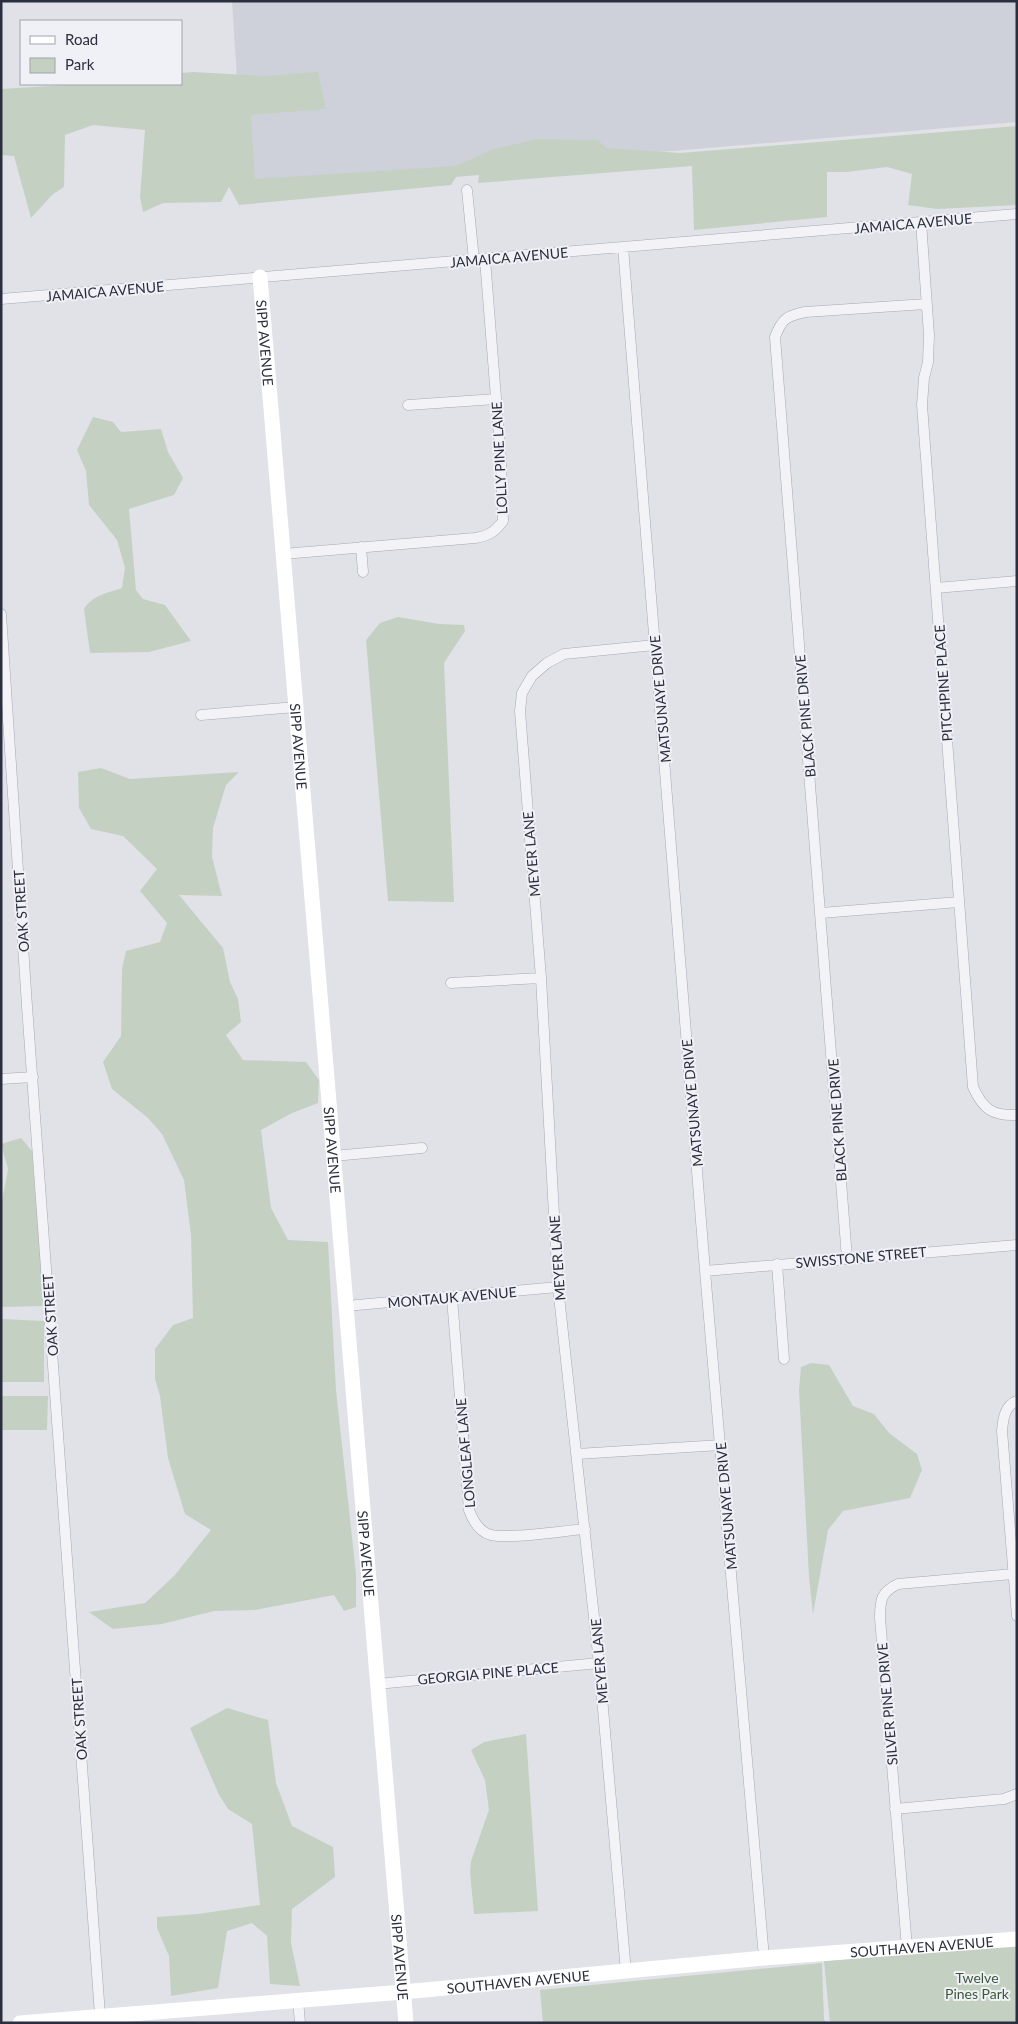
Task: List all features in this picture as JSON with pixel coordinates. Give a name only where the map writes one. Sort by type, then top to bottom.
[{"type":"street","points":[[467,190],[474,260]]},
{"type":"street","name":"JAMAICA AVENUE","points":[[1,300],[1017,214]]},
{"type":"street","name":"PITCHPINE PLACE","points":[[920,222],[929,335],[928,362],[924,378],[922,405],[973,1087],[986,1109],[997,1114],[1017,1115]]},
{"type":"street","name":"MATSUNAYE DRIVE","points":[[623,247],[705,1271],[764,1958]]},
{"type":"street","name":"LOLLY PINE LANE","points":[[283,554],[475,538],[488,536],[498,529],[503,521],[503,511],[485,259]]},
{"type":"street","name":"SIPP AVENUE","points":[[260,278],[406,2023]]},
{"type":"street","name":"BLACK PINE DRIVE","points":[[847,1258],[775,337],[781,322],[791,315],[805,312],[926,304]]},
{"type":"street","points":[[408,406],[496,400]]},
{"type":"street","points":[[361,547],[363,572]]},
{"type":"street","points":[[936,588],[1017,581]]},
{"type":"street","name":"OAK STREET","points":[[1,614],[100,2015]]},
{"type":"street","name":"MEYER LANE","points":[[626,1972],[599,1663],[558,1287],[541,978],[520,710],[522,693],[532,676],[547,663],[564,654],[655,645]]},
{"type":"street","points":[[201,715],[296,707]]},
{"type":"street","points":[[821,913],[959,902]]},
{"type":"street","points":[[451,983],[541,978]]},
{"type":"street","points":[[1,1079],[33,1077]]},
{"type":"street","points":[[333,1156],[422,1148]]},
{"type":"street","name":"SWISSTONE STREET","points":[[705,1271],[1017,1245]]},
{"type":"street","points":[[776,1264],[784,1359]]},
{"type":"street","name":"MONTAUK AVENUE","points":[[346,1306],[558,1287]]},
{"type":"street","name":"LONGLEAF LANE","points":[[452,1298],[469,1510],[474,1524],[490,1534],[508,1536],[585,1529]]},
{"type":"street","points":[[1017,1401],[1013,1402],[1006,1410],[1002,1431],[1017,1616]]},
{"type":"street","points":[[577,1454],[721,1445]]},
{"type":"street","name":"SILVER PINE DRIVE","points":[[907,1948],[880,1618],[881,1598],[887,1589],[898,1584],[1013,1574]]},
{"type":"street","name":"GEORGIA PINE PLACE","points":[[377,1684],[599,1663]]},
{"type":"street","points":[[895,1809],[1004,1800],[1017,1794]]},
{"type":"street","name":"SOUTHAVEN AVENUE","points":[[20,2023],[80,2020],[100,2015],[403,1992],[764,1958],[1017,1939]]},
{"type":"street","points":[[298,2000],[300,2023]]},
{"type":"shaded area","points":[[232,1],[1017,1],[1017,122],[244,187]]},
{"type":"green space","points":[[318,72],[326,109],[251,115],[255,179],[456,166],[494,149],[537,139],[598,140],[606,148],[680,153],[1017,126],[1017,205],[937,209],[908,205],[912,174],[887,167],[846,172],[827,172],[827,217],[694,230],[692,166],[478,183],[479,175],[456,177],[451,185],[239,205],[229,187],[221,202],[163,203],[143,212],[140,197],[145,130],[93,125],[65,135],[64,187],[52,195],[31,218],[14,156],[1,155],[1,89],[66,85],[182,85],[182,73],[263,76]]},
{"type":"green space","points":[[93,417],[113,422],[121,432],[161,429],[168,452],[183,478],[174,495],[129,509],[136,590],[143,599],[165,605],[191,641],[149,652],[90,653],[84,609],[96,598],[122,588],[125,568],[117,540],[89,505],[86,471],[77,450]]},
{"type":"green space","points":[[398,617],[439,624],[464,625],[465,631],[444,663],[454,902],[388,901],[366,640],[380,623]]},
{"type":"green space","points":[[101,768],[130,779],[239,772],[226,785],[213,828],[212,857],[222,896],[179,895],[223,948],[230,982],[238,999],[241,1022],[226,1035],[243,1060],[306,1062],[319,1080],[318,1103],[292,1113],[261,1130],[271,1208],[288,1240],[328,1242],[336,1390],[356,1574],[356,1607],[344,1611],[334,1595],[255,1610],[214,1611],[162,1624],[113,1629],[89,1612],[145,1603],[174,1576],[211,1530],[185,1514],[168,1458],[160,1396],[155,1379],[155,1349],[173,1325],[193,1318],[191,1235],[184,1180],[162,1134],[148,1118],[112,1089],[103,1062],[121,1036],[122,969],[126,951],[160,942],[167,923],[140,891],[157,869],[123,836],[91,829],[79,808],[78,772]]},
{"type":"green space","points":[[21,1138],[32,1151],[44,1306],[1,1307],[1,1207],[8,1169],[1,1144]]},
{"type":"green space","points":[[1,1319],[44,1321],[44,1382],[1,1382]]},
{"type":"green space","points":[[811,1363],[829,1365],[853,1406],[874,1414],[889,1433],[917,1454],[922,1470],[910,1498],[843,1511],[828,1530],[813,1614],[809,1577],[799,1390],[801,1367]]},
{"type":"green space","points":[[1,1396],[48,1396],[47,1430],[1,1430]]},
{"type":"green space","points":[[227,1708],[268,1720],[276,1783],[292,1826],[333,1847],[335,1877],[292,1909],[291,1943],[300,1986],[270,1984],[267,1936],[252,1923],[227,1931],[218,1988],[171,1996],[169,1956],[157,1928],[157,1917],[198,1914],[260,1905],[252,1824],[228,1809],[219,1795],[190,1728]]},
{"type":"green space","points":[[526,1734],[538,1911],[474,1914],[470,1872],[471,1861],[489,1810],[485,1780],[471,1750],[484,1742]]},
{"type":"green space","name":"Twelve Pines Park","points":[[1017,1943],[1017,2023],[830,2023],[824,1961]]},
{"type":"green space","points":[[822,1963],[824,2020],[827,2023],[543,2023],[540,1990]]}]
